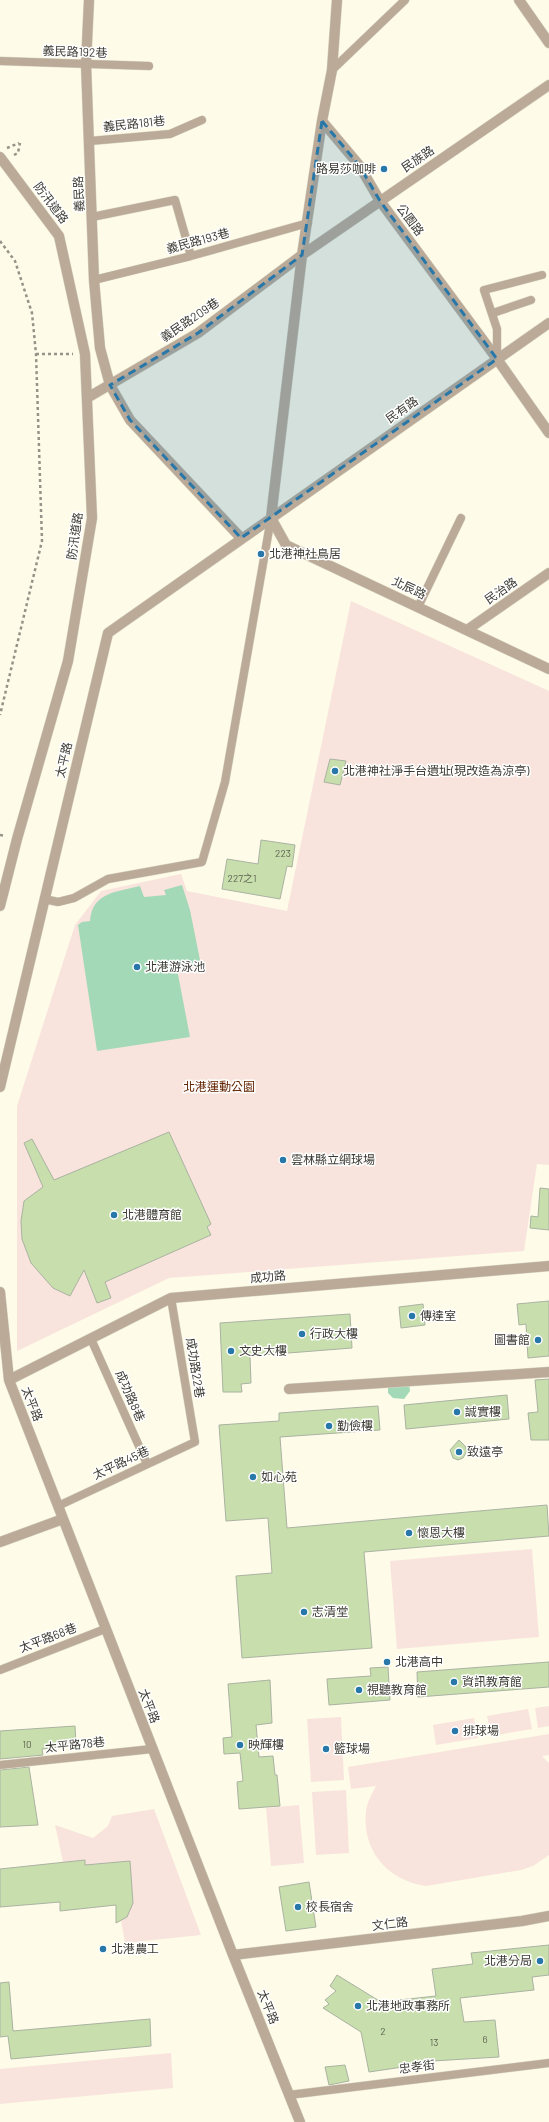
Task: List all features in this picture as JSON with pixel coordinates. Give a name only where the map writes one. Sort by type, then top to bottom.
[{"type":"street","name":"義民路","points":[[89,0],[86,64],[94,280],[100,348],[110,385],[130,420],[241,538]]},
{"type":"street","points":[[271,518],[302,255],[308,223],[322,121],[332,70],[337,0]]},
{"type":"street","points":[[519,0],[549,43]]},
{"type":"street","name":"民族路","points":[[302,255],[549,85]]},
{"type":"street","name":"公園路","points":[[322,121],[358,165],[380,201],[498,359],[549,433]]},
{"type":"street","name":"防汛道路","points":[[0,157],[59,236],[85,354],[92,518],[68,661],[17,839],[0,906]]},
{"type":"street","name":"義民路209巷","points":[[87,398],[198,333],[302,255]]},
{"type":"street","name":"民有路","points":[[271,518],[549,323]]},
{"type":"street","name":"太平路","points":[[0,1087],[108,633],[271,518]]},
{"type":"street","name":"北辰路","points":[[271,518],[286,545],[549,668]]},
{"type":"street","name":"民治路","points":[[467,630],[549,573]]},
{"type":"street","name":"成功路","points":[[9,1380],[171,1298],[549,1266]]},
{"type":"street","name":"太平路","points":[[0,1292],[4,1363],[9,1380],[152,1749],[300,2122]]},
{"type":"street","points":[[289,1389],[549,1372]]},
{"type":"street","points":[[0,1542],[62,1519]]},
{"type":"street","name":"文仁路","points":[[233,1955],[522,1921],[549,1916]]},
{"type":"lane","points":[[332,70],[404,0]]},
{"type":"lane","name":"義民路192巷","points":[[0,61],[149,66]]},
{"type":"lane","name":"義民路181巷","points":[[90,141],[170,134],[202,120]]},
{"type":"lane","points":[[92,217],[175,200],[191,256]]},
{"type":"lane","name":"義民路193巷","points":[[94,280],[191,256],[308,223]]},
{"type":"lane","points":[[498,359],[497,329],[484,290],[542,275]]},
{"type":"lane","points":[[493,314],[531,300]]},
{"type":"lane","points":[[44,899],[58,902],[74,898],[108,879],[202,862],[225,782],[271,518]]},
{"type":"lane","points":[[418,607],[461,518]]},
{"type":"lane","name":"成功路22巷","points":[[171,1298],[195,1442]]},
{"type":"lane","name":"成功路8巷","points":[[91,1339],[147,1464]]},
{"type":"lane","name":"太平路45巷","points":[[58,1506],[195,1442]]},
{"type":"lane","name":"太平路68巷","points":[[0,1670],[105,1629]]},
{"type":"lane","name":"太平路78巷","points":[[0,1765],[152,1749]]},
{"type":"lane","name":"忠孝街","points":[[289,2095],[549,2063]]},
{"type":"path","points":[[0,150],[20,143]]},
{"type":"path","points":[[0,241],[15,261],[32,313],[36,354],[42,541],[0,715]]},
{"type":"path","points":[[36,354],[85,354]]},
{"type":"path","points":[[0,835],[5,836]]},
{"type":"highlighted area","points":[[322,121],[359,165],[380,201],[497,359],[241,538],[130,420],[110,385],[198,333],[302,255]]},
{"type":"green space","name":"北港運動公園","points":[[351,601],[549,691],[549,1165],[537,1164],[524,1251],[169,1278],[17,1351],[17,1106],[75,925],[101,891],[181,874],[187,891],[287,911]]},
{"type":"green space","points":[[532,1549],[539,1637],[397,1649],[390,1561]]},
{"type":"green space","points":[[549,1706],[549,1726],[538,1728],[535,1708]]},
{"type":"green space","name":"排球場","points":[[528,1709],[532,1729],[491,1736],[487,1716]]},
{"type":"green space","name":"籃球場","points":[[341,1717],[344,1780],[311,1782],[307,1719]]},
{"type":"green space","name":"排球場","points":[[474,1718],[478,1738],[436,1745],[433,1725]]},
{"type":"green space","points":[[549,1734],[549,1755],[542,1756],[549,1763],[549,1855],[533,1866],[521,1870],[426,1886],[412,1883],[400,1878],[389,1871],[380,1862],[368,1839],[366,1826],[367,1805],[376,1786],[351,1789],[348,1767]]},
{"type":"green space","name":"籃球場","points":[[346,1790],[349,1853],[316,1855],[312,1792]]},
{"type":"green space","points":[[299,1805],[304,1863],[271,1866],[266,1808]]},
{"type":"green space","points":[[154,1809],[201,1935],[125,1943],[121,1920],[133,1903],[130,1861],[85,1865],[63,1862],[55,1825],[93,1838],[108,1826],[112,1816]]},
{"type":"green space","points":[[171,2053],[173,2088],[0,2104],[0,2069]]},
{"type":"shaded area","name":"北港游泳池","points":[[182,885],[190,910],[201,965],[177,969],[190,1037],[97,1051],[78,925],[82,922],[90,921],[95,904],[107,895],[140,886],[144,897],[166,895],[164,890]]},
{"type":"shaded area","points":[[409,1383],[410,1391],[404,1399],[393,1398],[388,1393],[388,1385]]},
{"type":"building","name":"北港神社淨手台遺址(現改造為涼亭)","points":[[330,759],[346,761],[340,785],[324,782]]},
{"type":"building","points":[[261,840],[295,845],[292,867],[287,866],[280,899],[222,889],[227,859],[258,864]]},
{"type":"building","name":"北港體育館","points":[[169,1132],[211,1224],[207,1227],[211,1235],[105,1282],[111,1298],[97,1303],[84,1270],[70,1296],[53,1288],[31,1263],[22,1239],[21,1221],[24,1201],[43,1187],[24,1143],[32,1139],[54,1180]]},
{"type":"building","points":[[540,1188],[549,1189],[549,1230],[530,1228],[531,1216],[538,1217]]},
{"type":"building","name":"圖書館","points":[[549,1301],[549,1356],[528,1358],[526,1324],[519,1325],[517,1304]]},
{"type":"building","name":"傳達室","points":[[423,1304],[425,1325],[401,1328],[399,1307]]},
{"type":"building","name":"行政大樓","points":[[350,1314],[352,1348],[250,1356],[251,1383],[241,1384],[242,1392],[223,1392],[220,1323]]},
{"type":"building","points":[[549,1379],[549,1440],[531,1440],[528,1413],[538,1412],[535,1380]]},
{"type":"building","name":"誠實樓","points":[[507,1395],[509,1419],[406,1429],[404,1405]]},
{"type":"building","points":[[378,1406],[380,1430],[280,1437],[287,1528],[547,1505],[549,1536],[364,1552],[372,1648],[242,1658],[236,1576],[272,1573],[268,1518],[226,1521],[219,1425],[279,1421],[279,1413]]},
{"type":"building","name":"致遠亭","points":[[459,1440],[465,1446],[467,1451],[463,1458],[458,1460],[453,1458],[450,1450]]},
{"type":"building","points":[[549,1662],[549,1687],[418,1697],[417,1672]]},
{"type":"building","name":"視聽教育館","points":[[388,1667],[390,1700],[329,1705],[327,1679],[371,1676],[370,1668]]},
{"type":"building","name":"映輝樓","points":[[270,1680],[272,1723],[256,1725],[259,1757],[273,1756],[275,1775],[277,1775],[280,1806],[239,1809],[237,1782],[243,1781],[240,1753],[224,1754],[223,1738],[232,1737],[228,1684]]},
{"type":"building","points":[[75,1726],[76,1745],[42,1749],[43,1755],[0,1759],[0,1731]]},
{"type":"building","points":[[29,1767],[38,1825],[0,1827],[0,1770]]},
{"type":"building","points":[[85,1860],[85,1865],[130,1861],[133,1903],[127,1917],[116,1923],[116,1905],[60,1911],[60,1902],[0,1907],[0,1869]]},
{"type":"building","name":"校長宿舍","points":[[309,1882],[316,1927],[286,1931],[279,1887]]},
{"type":"building","points":[[549,1945],[549,1975],[532,1977],[534,1990],[460,1998],[464,2022],[495,2020],[499,2057],[416,2062],[416,2065],[369,2072],[361,2032],[323,2008],[329,2004],[325,2000],[336,1991],[330,1986],[337,1975],[381,2002],[436,1996],[432,1969],[473,1964],[471,1953]]},
{"type":"building","points":[[9,1982],[13,2031],[150,2019],[151,2046],[11,2059],[8,2036],[0,2037],[0,1983]]},
{"type":"building","points":[[345,2065],[349,2081],[329,2085],[325,2067]]},
{"type":"place","name":"路易莎咖啡","points":[[384,169]]},
{"type":"place","name":"北港神社鳥居","points":[[261,554]]},
{"type":"place","name":"北港神社淨手台遺址(現改造為涼亭)","points":[[335,771]]},
{"type":"place","name":"北港游泳池","points":[[137,967]]},
{"type":"place","name":"雲林縣立網球場","points":[[283,1160]]},
{"type":"place","name":"北港體育館","points":[[114,1215]]},
{"type":"place","name":"傳達室","points":[[412,1316]]},
{"type":"place","name":"行政大樓","points":[[302,1334]]},
{"type":"place","name":"圖書館","points":[[538,1340]]},
{"type":"place","name":"文史大樓","points":[[231,1351]]},
{"type":"place","name":"誠實樓","points":[[457,1412]]},
{"type":"place","name":"勤儉樓","points":[[329,1426]]},
{"type":"place","name":"致遠亭","points":[[459,1452]]},
{"type":"place","name":"如心苑","points":[[253,1477]]},
{"type":"place","name":"懷恩大樓","points":[[409,1533]]},
{"type":"place","name":"志清堂","points":[[304,1612]]},
{"type":"place","name":"北港高中","points":[[387,1662]]},
{"type":"place","name":"資訊教育館","points":[[454,1682]]},
{"type":"place","name":"視聽教育館","points":[[359,1690]]},
{"type":"place","name":"排球場","points":[[455,1731]]},
{"type":"place","name":"映輝樓","points":[[240,1745]]},
{"type":"place","name":"籃球場","points":[[326,1749]]},
{"type":"place","name":"校長宿舍","points":[[298,1907]]},
{"type":"place","name":"北港農工","points":[[103,1949]]},
{"type":"place","name":"北港分局","points":[[540,1961]]},
{"type":"place","name":"北港地政事務所","points":[[358,2006]]}]
